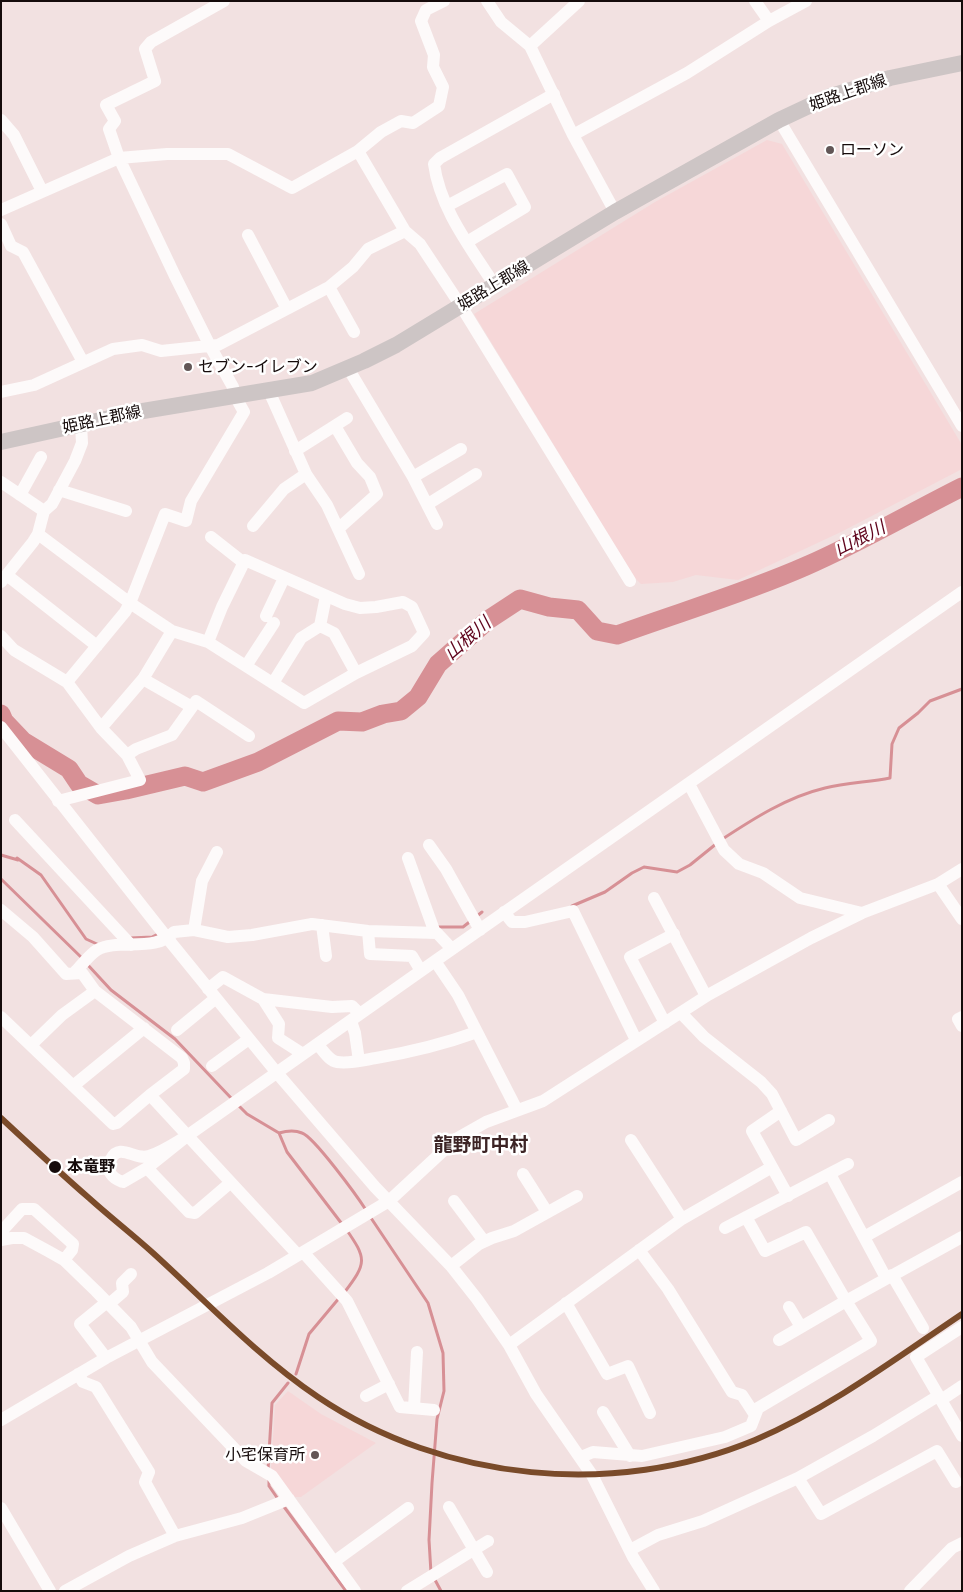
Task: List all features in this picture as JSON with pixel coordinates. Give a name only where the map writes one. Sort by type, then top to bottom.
[{"type":"main road","name":"姫路上郡線","points":[[1,442],[137,412],[312,383],[396,345],[615,212],[779,120],[828,97],[890,78],[962,63]]},
{"type":"street","points":[[67,682],[130,603],[165,514],[186,520],[191,502],[244,412],[118,158],[109,129],[115,121],[106,105],[155,81],[144,49],[151,42],[224,1]]},
{"type":"street","points":[[1,210],[118,158],[167,154],[228,154],[292,188],[358,152],[400,122],[413,123],[439,106],[443,87],[433,67],[434,55],[421,22],[426,10],[444,1]]},
{"type":"street","points":[[487,1],[501,22],[530,46],[573,135],[615,212]]},
{"type":"street","points":[[530,46],[579,1]]},
{"type":"street","points":[[755,1],[769,21]]},
{"type":"street","points":[[573,135],[687,74],[769,21],[806,1]]},
{"type":"street","points":[[495,286],[450,214],[434,164],[440,158],[554,94]]},
{"type":"street","points":[[1,120],[14,135],[42,191]]},
{"type":"street","points":[[779,120],[962,426]]},
{"type":"street","points":[[358,152],[405,231],[420,244],[462,306],[630,581]]},
{"type":"street","points":[[447,206],[507,174],[525,207],[467,242]]},
{"type":"street","points":[[1,224],[11,246],[23,252],[83,362]]},
{"type":"street","points":[[1,392],[34,385],[113,349],[142,345],[161,351],[218,345],[329,287],[353,267],[368,249],[405,231]]},
{"type":"street","points":[[248,235],[287,309]]},
{"type":"street","points":[[329,287],[354,332]]},
{"type":"street","points":[[348,368],[413,477],[437,524]]},
{"type":"street","points":[[269,391],[306,474],[327,506],[359,574]]},
{"type":"street","points":[[295,450],[347,418]]},
{"type":"street","points":[[81,424],[82,443],[75,461],[52,504],[44,511],[38,534],[5,579],[97,646]]},
{"type":"street","points":[[335,426],[357,463],[370,477],[378,494],[338,529]]},
{"type":"street","points":[[413,477],[461,449]]},
{"type":"street","points":[[20,495],[41,458]]},
{"type":"street","points":[[253,526],[284,489],[306,474]]},
{"type":"street","points":[[428,504],[476,474]]},
{"type":"street","points":[[1,482],[44,511]]},
{"type":"street","points":[[59,490],[126,511]]},
{"type":"street","points":[[38,534],[130,603],[172,631],[208,642],[304,703],[356,673],[412,646],[424,633],[412,607],[403,602],[376,608],[360,608],[345,604],[245,560],[222,607],[208,642]]},
{"type":"street","points":[[211,537],[244,563]]},
{"type":"street","points":[[246,666],[270,620],[284,578]]},
{"type":"street","points":[[187,1136],[147,1157],[135,1156],[127,1151],[118,1152],[112,1157],[108,1165],[109,1172],[114,1179],[124,1182],[147,1168],[187,1136],[355,1017],[962,592]]},
{"type":"street","points":[[272,683],[301,638],[320,626],[326,596]]},
{"type":"street","points":[[320,626],[334,633],[356,673]]},
{"type":"street","points":[[102,728],[143,679],[172,631]]},
{"type":"street","points":[[1,636],[14,650],[67,682],[102,728],[127,755],[140,780],[58,801]]},
{"type":"street","points":[[143,679],[192,707]]},
{"type":"street","points":[[127,755],[136,749],[172,735],[196,701],[249,736]]},
{"type":"street","points":[[1,727],[168,939],[277,1073],[375,1187],[451,1266],[477,1299],[509,1345],[536,1394],[592,1475],[630,1550],[654,1591]]},
{"type":"street","points":[[688,784],[724,850],[738,864],[763,873],[800,898],[862,913]]},
{"type":"street","points":[[15,820],[131,945]]},
{"type":"street","points":[[429,845],[446,869],[480,930]]},
{"type":"street","points":[[194,930],[202,881],[217,852]]},
{"type":"street","points":[[408,858],[435,933]]},
{"type":"street","points":[[1,1420],[106,1358],[268,1273],[389,1201],[456,1139],[486,1122],[543,1101],[706,996],[811,938],[862,913],[938,884],[962,869]]},
{"type":"street","points":[[938,884],[962,919]]},
{"type":"street","points":[[654,898],[706,996]]},
{"type":"street","points":[[1,910],[33,937],[66,974],[82,973],[96,991],[182,1058],[184,1069],[117,1123],[113,1124],[1,1017]]},
{"type":"street","points":[[504,912],[512,922],[519,922],[574,910],[636,1040]]},
{"type":"street","points":[[75,972],[97,950],[106,947],[152,943],[168,939],[174,932],[194,930],[228,937],[252,935],[312,924],[368,931],[437,933],[452,949]]},
{"type":"street","points":[[322,925],[326,956]]},
{"type":"street","points":[[368,931],[370,954],[412,956],[421,971]]},
{"type":"street","points":[[665,1023],[630,957],[674,934]]},
{"type":"street","points":[[435,961],[458,995],[518,1110]]},
{"type":"street","points":[[176,1030],[212,993],[223,977],[263,1000],[332,1007],[352,1006],[355,1017],[359,1061]]},
{"type":"street","points":[[31,1045],[62,1015],[96,991]]},
{"type":"street","points":[[263,1000],[278,1024],[278,1038],[303,1054]]},
{"type":"street","points":[[681,1013],[704,1037],[761,1082],[772,1094],[796,1140],[829,1120]]},
{"type":"street","points":[[962,1017],[958,1019],[962,1026]]},
{"type":"street","points":[[73,1086],[144,1028]]},
{"type":"street","points":[[317,1044],[332,1060],[337,1062],[359,1061],[412,1052],[448,1043],[477,1032]]},
{"type":"street","points":[[212,1066],[249,1039]]},
{"type":"street","points":[[150,1095],[230,1183],[347,1301],[400,1407],[434,1410]]},
{"type":"street","points":[[781,1112],[752,1131],[788,1196]]},
{"type":"street","points":[[631,1140],[682,1219]]},
{"type":"street","points":[[725,1228],[848,1164]]},
{"type":"street","points":[[509,1345],[682,1219],[772,1167]]},
{"type":"street","points":[[147,1168],[189,1212],[195,1213],[230,1183]]},
{"type":"street","points":[[523,1174],[547,1212]]},
{"type":"street","points":[[830,1174],[864,1237],[923,1328]]},
{"type":"street","points":[[864,1237],[962,1182]]},
{"type":"street","points":[[451,1266],[484,1242],[514,1231],[577,1196]]},
{"type":"street","points":[[454,1201],[484,1242]]},
{"type":"street","points":[[1,1232],[22,1209],[34,1208],[73,1244],[72,1250],[64,1260]]},
{"type":"street","points":[[14,1216],[17,1228],[24,1238],[64,1260],[131,1327],[152,1362],[246,1461],[272,1476],[355,1591]]},
{"type":"street","points":[[581,1457],[593,1452],[642,1456],[725,1437],[751,1426],[758,1408],[870,1341],[806,1232],[765,1252],[746,1217]]},
{"type":"street","points":[[779,1340],[962,1237]]},
{"type":"street","points":[[1,1240],[24,1238]]},
{"type":"street","points":[[639,1250],[668,1289],[732,1392],[742,1395],[755,1415]]},
{"type":"street","points":[[106,1358],[80,1324],[123,1292],[122,1283],[131,1274]]},
{"type":"street","points":[[566,1303],[607,1374],[628,1366],[650,1413]]},
{"type":"street","points":[[789,1307],[801,1327]]},
{"type":"street","points":[[962,1327],[916,1357],[962,1436]]},
{"type":"street","points":[[414,1408],[417,1352]]},
{"type":"street","points":[[78,1374],[83,1382],[96,1387],[149,1472],[145,1482],[174,1536]]},
{"type":"street","points":[[366,1396],[389,1384]]},
{"type":"street","points":[[630,1550],[658,1535],[703,1521],[798,1478],[962,1386]]},
{"type":"street","points":[[603,1412],[630,1456]]},
{"type":"street","points":[[798,1478],[821,1514],[937,1451],[960,1485]]},
{"type":"street","points":[[65,1591],[129,1556],[174,1536],[242,1518],[290,1499]]},
{"type":"street","points":[[449,1507],[487,1572]]},
{"type":"street","points":[[1,1508],[50,1591]]},
{"type":"street","points":[[334,1561],[408,1508]]},
{"type":"street","points":[[408,1591],[488,1542]]},
{"type":"street","points":[[910,1591],[952,1548],[962,1542]]},
{"type":"shaded area","points":[[767,140],[782,144],[962,445],[962,469],[841,532],[738,580],[696,575],[673,582],[641,584],[635,578],[474,314],[655,202]]},
{"type":"shaded area","name":"小宅保育所","points":[[288,1391],[321,1414],[376,1443],[301,1497],[292,1497],[271,1468],[275,1405]]},
{"type":"waterway","name":"山根川","points":[[1,714],[4,721],[23,741],[69,769],[79,784],[98,795],[185,776],[203,782],[258,762],[338,721],[362,722],[383,714],[401,711],[418,697],[438,664],[488,620],[520,599],[549,607],[578,610],[597,631],[617,635],[783,576],[865,538],[962,487]]},
{"type":"waterway","points":[[721,840],[758,817],[797,797],[833,786],[890,778],[892,744],[899,728],[930,701],[962,689]]},
{"type":"waterway","points":[[572,906],[605,892],[644,867],[677,872],[690,865],[716,844]]},
{"type":"waterway","points":[[1,855],[18,860],[17,858],[41,875],[86,939],[97,944]]},
{"type":"waterway","points":[[1,879],[83,959]]},
{"type":"waterway","points":[[477,916],[482,912]]},
{"type":"waterway","points":[[435,927],[463,927],[472,920]]},
{"type":"waterway","points":[[130,938],[152,937],[160,933]]},
{"type":"waterway","points":[[87,964],[111,990],[175,1039],[232,1099]]},
{"type":"waterway","points":[[238,1105],[247,1114],[279,1133],[296,1131],[308,1137],[335,1168],[366,1210]]},
{"type":"waterway","points":[[279,1133],[287,1152],[342,1224]]},
{"type":"waterway","points":[[369,1215],[428,1303],[443,1353],[444,1391],[437,1419],[432,1483],[429,1540],[431,1573]]},
{"type":"waterway","points":[[344,1293],[357,1275],[362,1261],[358,1247],[346,1229]]},
{"type":"waterway","points":[[296,1374],[309,1334],[340,1297]]},
{"type":"waterway","points":[[268,1470],[272,1403],[288,1383]]},
{"type":"waterway","points":[[269,1478],[269,1486],[278,1499]]},
{"type":"waterway","points":[[282,1504],[346,1591]]},
{"type":"waterway","points":[[434,1578],[441,1591]]},
{"type":"transit line","points":[[1,1118],[153,1253],[253,1346],[296,1381],[318,1397],[367,1426],[420,1448],[475,1463],[531,1472],[588,1474],[645,1470],[701,1458],[755,1440],[810,1413],[862,1382],[962,1314]]},
{"type":"place","name":"ローソン","points":[[830,150]]},
{"type":"place","name":"セブン-イレブン","points":[[188,367]]},
{"type":"place","name":"本竜野","points":[[55,1167]]},
{"type":"place","name":"小宅保育所","points":[[315,1455]]},
{"type":"district","name":"龍野町中村","points":[[481,1146]]}]
